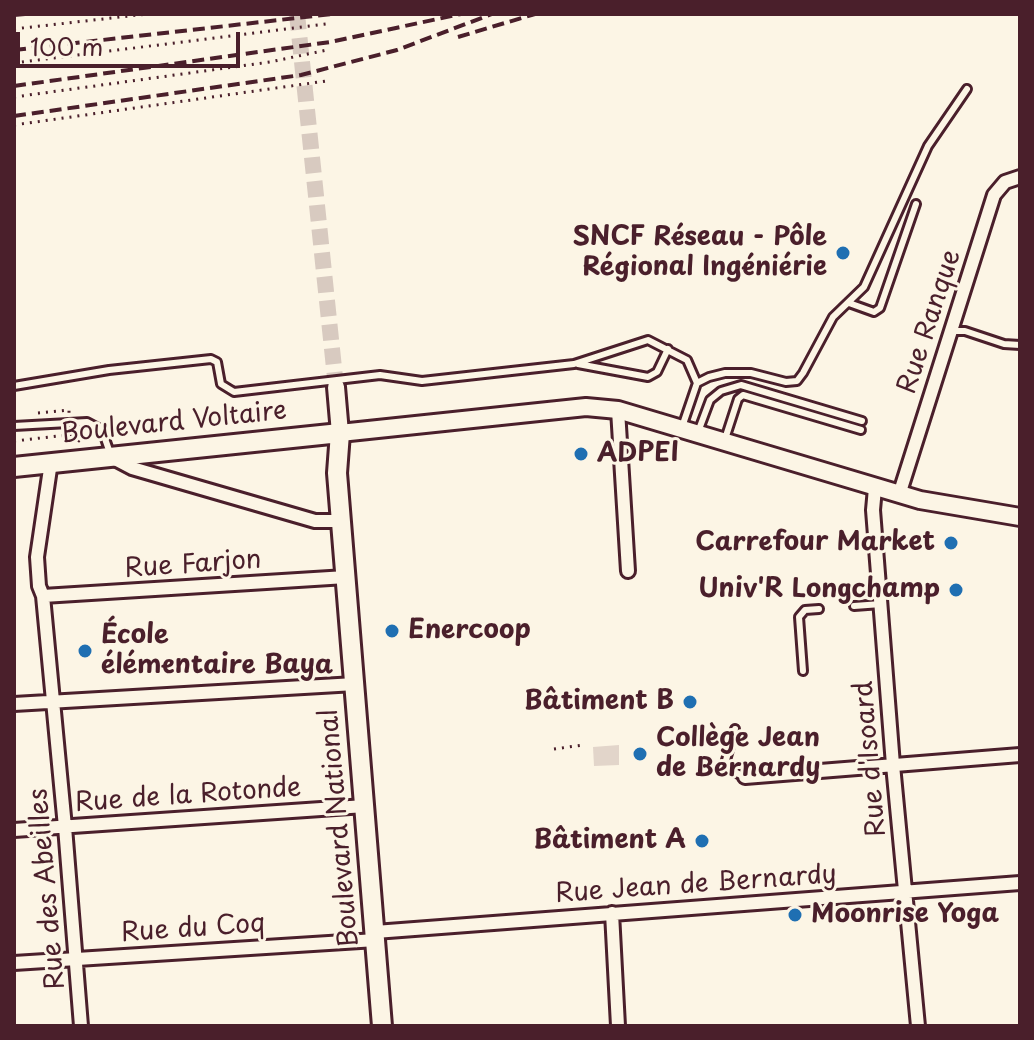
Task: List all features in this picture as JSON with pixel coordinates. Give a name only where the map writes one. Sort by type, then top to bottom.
[{"type":"main road","name":"Boulevard Voltaire","points":[[14,467],[340,433]]},
{"type":"main road","name":"Boulevard National","points":[[340,433],[337,466],[382,1026]]},
{"type":"street","name":"Rue Ranque","points":[[899,495],[994,195],[1005,182],[1020,177]]},
{"type":"street","name":"Boulevard National","points":[[336,387],[340,433]]},
{"type":"street","points":[[340,433],[586,407],[618,410],[899,495],[1020,517]]},
{"type":"street","points":[[618,410],[628,571]]},
{"type":"street","points":[[110,456],[132,468],[315,521],[341,521]]},
{"type":"street","name":"Rue des Abeilles","points":[[51,462],[37,557],[65,827],[81,1026]]},
{"type":"street","name":"Rue d'Isoard","points":[[875,488],[873,510],[893,765],[918,1026]]},
{"type":"street","name":"Rue Farjon","points":[[43,596],[346,577]]},
{"type":"street","points":[[14,704],[355,684]]},
{"type":"street","points":[[745,777],[1020,755]]},
{"type":"street","name":"Rue de la Rotonde","points":[[14,830],[365,806]]},
{"type":"street","name":"Rue Jean de Bernardy","points":[[375,936],[612,913],[1020,883]]},
{"type":"street","points":[[612,913],[618,1026]]},
{"type":"street","name":"Rue du Coq","points":[[14,963],[375,936]]},
{"type":"lane","points":[[697,383],[725,373],[797,381],[833,317],[864,287],[928,146],[967,89]]},
{"type":"lane","points":[[849,303],[874,312],[880,308],[916,204]]},
{"type":"lane","points":[[951,331],[965,331],[1004,344],[1020,345]]},
{"type":"lane","points":[[14,386],[109,370],[211,359],[217,362],[221,384],[234,392],[380,375],[422,381],[574,364],[648,340],[687,360],[697,383],[680,430]]},
{"type":"lane","points":[[574,364],[615,368],[648,377],[657,372],[668,349]]},
{"type":"lane","points":[[697,435],[710,400],[721,391],[741,385],[862,421]]},
{"type":"lane","points":[[724,443],[738,399],[743,395],[861,430]]},
{"type":"lane","points":[[14,426],[87,422],[102,430],[110,456]]},
{"type":"lane","points":[[854,606],[881,604]]},
{"type":"lane","points":[[803,671],[799,617],[805,610],[819,609]]},
{"type":"lane","points":[[735,729],[724,767],[745,777]]},
{"type":"path","points":[[14,29],[147,14]]},
{"type":"path","points":[[14,63],[326,24]]},
{"type":"path","points":[[14,97],[270,62],[327,50]]},
{"type":"path","points":[[14,125],[326,81]]},
{"type":"path","points":[[14,441],[80,435],[81,440],[70,443],[71,460]]},
{"type":"path","points":[[689,739],[706,739]]},
{"type":"path","points":[[554,749],[583,745]]},
{"type":"shaded area","points":[[619,745],[619,765],[594,766],[593,747]]},
{"type":"tunnel","points":[[297,14],[336,387]]},
{"type":"railway","points":[[14,15],[25,14]]},
{"type":"railway","points":[[14,50],[332,14]]},
{"type":"railway","points":[[14,86],[330,42],[461,14]]},
{"type":"railway","points":[[14,116],[301,75],[397,50],[492,14]]},
{"type":"railway","points":[[458,37],[535,14]]},
{"type":"place","name":"SNCF Réseau - Pôle Régional Ingéniérie","points":[[843,253]]},
{"type":"place","name":"ADPEI","points":[[581,454]]},
{"type":"place","name":"Carrefour Market","points":[[951,543]]},
{"type":"place","name":"Univ'R Longchamp","points":[[956,590]]},
{"type":"place","name":"Enercoop","points":[[392,631]]},
{"type":"place","name":"École élémentaire Baya","points":[[85,651]]},
{"type":"place","name":"Bâtiment B","points":[[690,702]]},
{"type":"place","name":"Collège Jean de Bernardy","points":[[640,754]]},
{"type":"place","name":"Bâtiment A","points":[[702,841]]},
{"type":"place","name":"Moonrise Yoga","points":[[795,915]]}]
